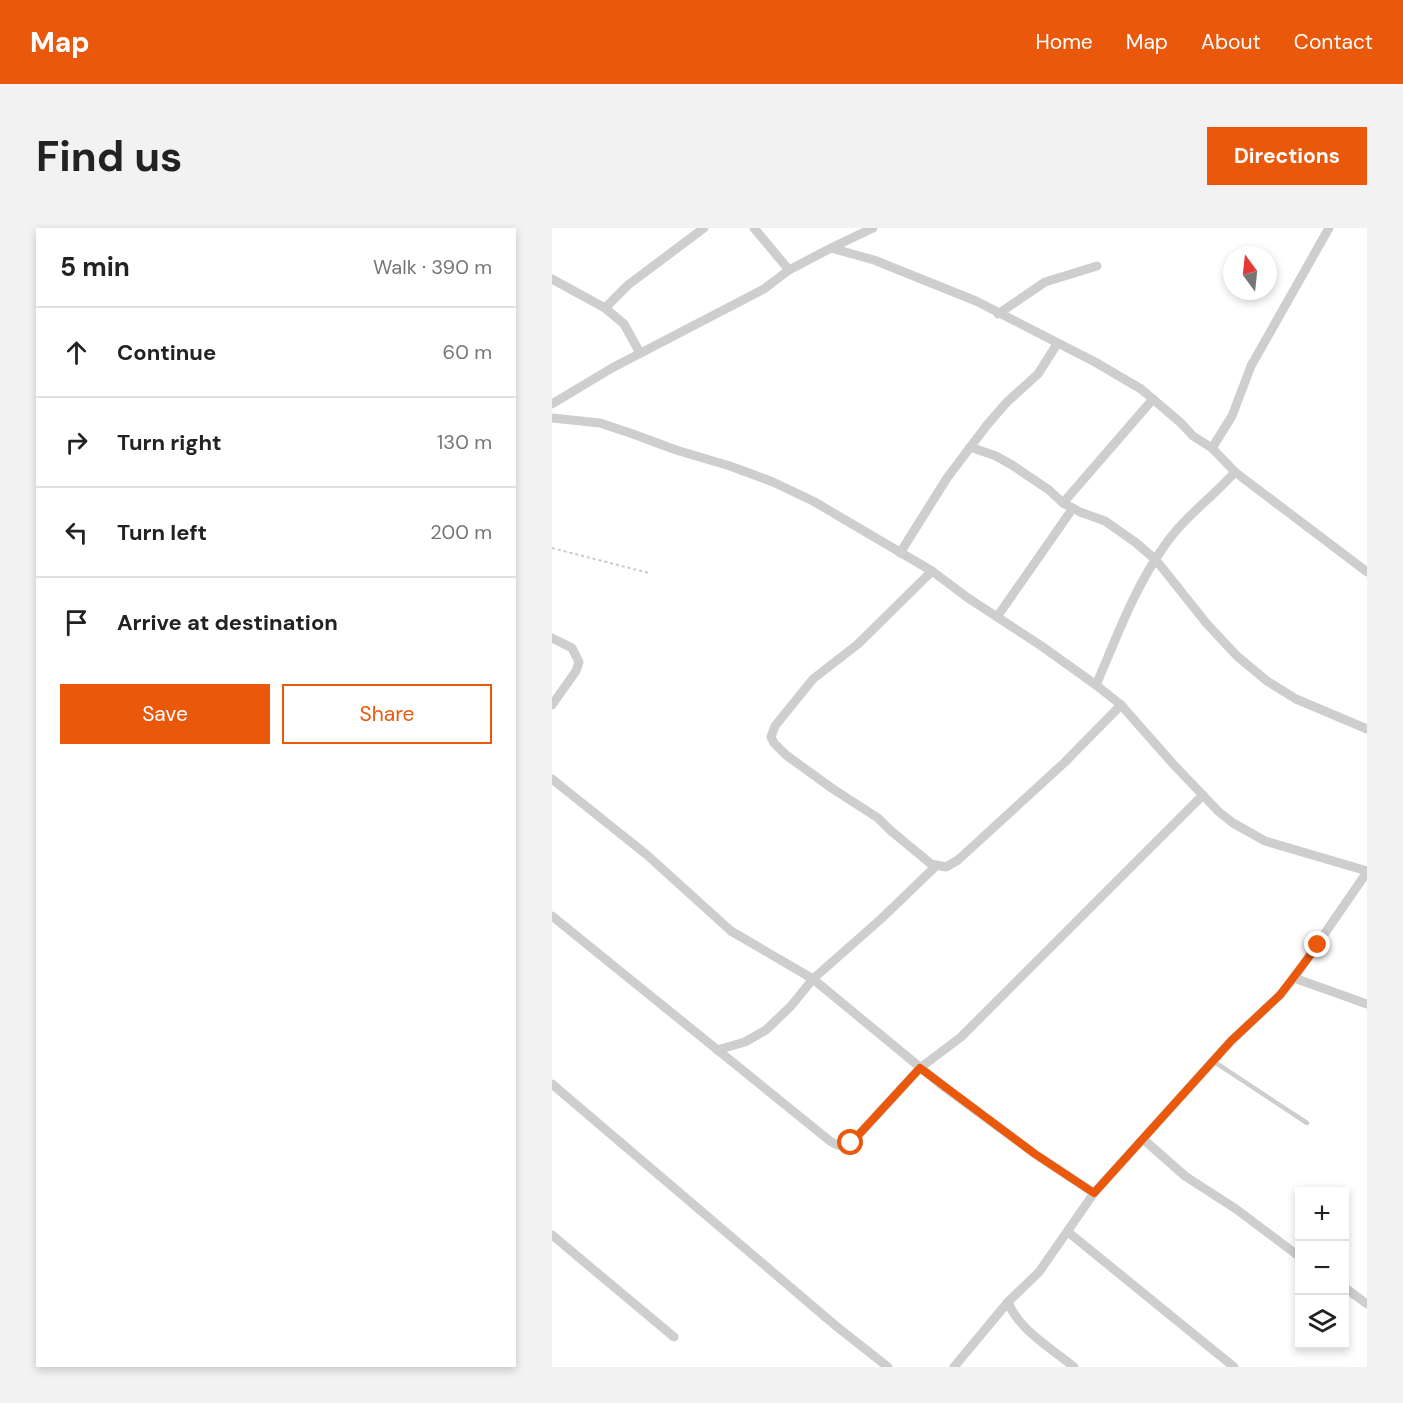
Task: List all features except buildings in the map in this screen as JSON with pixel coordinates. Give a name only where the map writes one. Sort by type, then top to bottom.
[{"type":"street","points":[[605,308],[628,285],[704,228]]},
{"type":"street","points":[[754,228],[789,270]]},
{"type":"street","points":[[552,404],[640,353],[710,319],[764,289],[789,270],[873,228]]},
{"type":"street","points":[[1212,448],[1232,416],[1254,361],[1329,228]]},
{"type":"street","points":[[831,248],[902,270],[975,301],[1127,380],[1202,444],[1212,448],[1235,472],[1367,572]]},
{"type":"street","points":[[998,314],[1045,282],[1096,266]]},
{"type":"street","points":[[552,279],[605,308],[624,324],[640,353]]},
{"type":"street","points":[[900,553],[947,478],[970,447],[998,412],[1038,374],[1057,344]]},
{"type":"street","points":[[1063,503],[1152,399]]},
{"type":"street","points":[[552,418],[600,423],[773,482],[813,501],[932,571],[1096,685],[1121,705],[1219,812],[1246,832],[1295,851],[1367,872],[1280,995],[1212,1061],[1094,1193],[1039,1272],[1008,1302],[954,1367]]},
{"type":"street","points":[[970,447],[996,456],[1012,465],[1049,490],[1063,503],[1105,521],[1135,542],[1156,560],[1206,624],[1267,681],[1296,699],[1367,729]]},
{"type":"street","points":[[1096,685],[1134,594],[1165,545],[1235,472]]},
{"type":"street","points":[[998,617],[1073,508]]},
{"type":"street","points":[[932,571],[858,644],[813,679],[775,726],[771,737],[786,755],[878,818],[907,845],[936,866],[946,867],[965,854],[1064,763],[1121,705]]},
{"type":"street","points":[[552,638],[572,648],[579,662],[576,671],[552,705]]},
{"type":"street","points":[[552,779],[647,855],[731,931],[813,979],[920,1068],[1035,1154],[1094,1193]]},
{"type":"street","points":[[552,916],[830,1141],[840,1146],[848,1145],[920,1068],[962,1037],[1203,795]]},
{"type":"street","points":[[717,1050],[745,1042],[765,1030],[791,1006],[813,979],[936,866]]},
{"type":"street","points":[[1294,978],[1367,1004]]},
{"type":"street","points":[[552,1084],[836,1326],[888,1367]]},
{"type":"street","points":[[1143,1139],[1185,1176],[1236,1209],[1295,1254]]},
{"type":"street","points":[[1068,1232],[1234,1367]]},
{"type":"street","points":[[552,1235],[674,1337]]},
{"type":"street","points":[[1349,1291],[1367,1304]]},
{"type":"street","points":[[1008,1302],[1020,1323],[1074,1367]]},
{"type":"lane","points":[[1212,1061],[1306,1123]]},
{"type":"path","points":[[552,548],[649,573]]},
{"type":"route","points":[[851,1143],[920,1068],[1035,1154],[1094,1193],[1171,1110],[1212,1061],[1280,995],[1318,945]]}]
